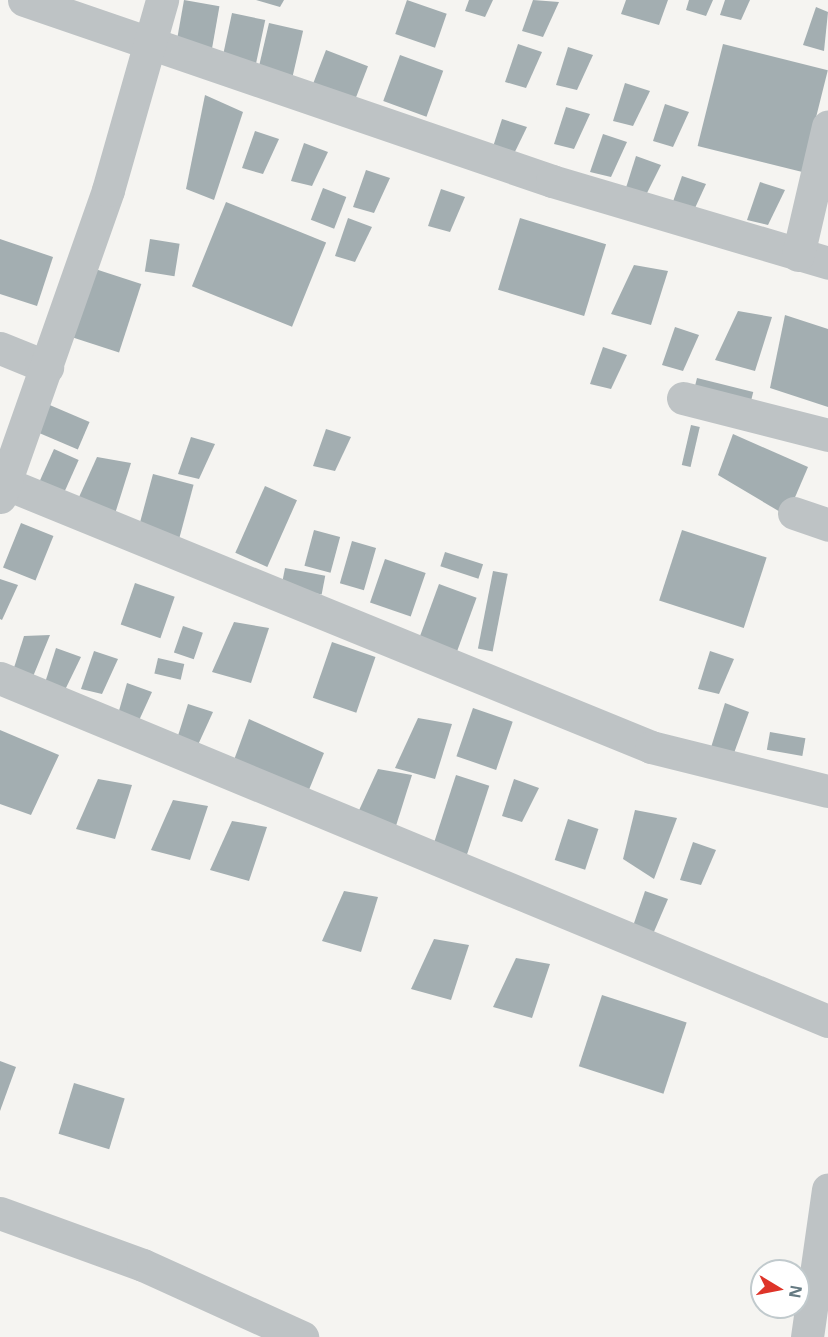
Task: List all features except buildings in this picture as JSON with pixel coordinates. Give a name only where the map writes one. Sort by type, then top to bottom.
[{"type":"street","points":[[24,0],[149,45],[552,181],[813,259],[828,126]]},
{"type":"street","points":[[162,0],[108,190],[3,490],[651,747],[828,791]]},
{"type":"street","points":[[0,348],[46,368]]},
{"type":"street","points":[[683,398],[828,435]]},
{"type":"street","points":[[794,513],[828,525]]},
{"type":"street","points":[[0,678],[828,1021]]},
{"type":"street","points":[[807,1337],[828,1189]]},
{"type":"street","points":[[0,1213],[143,1264],[302,1337]]}]
